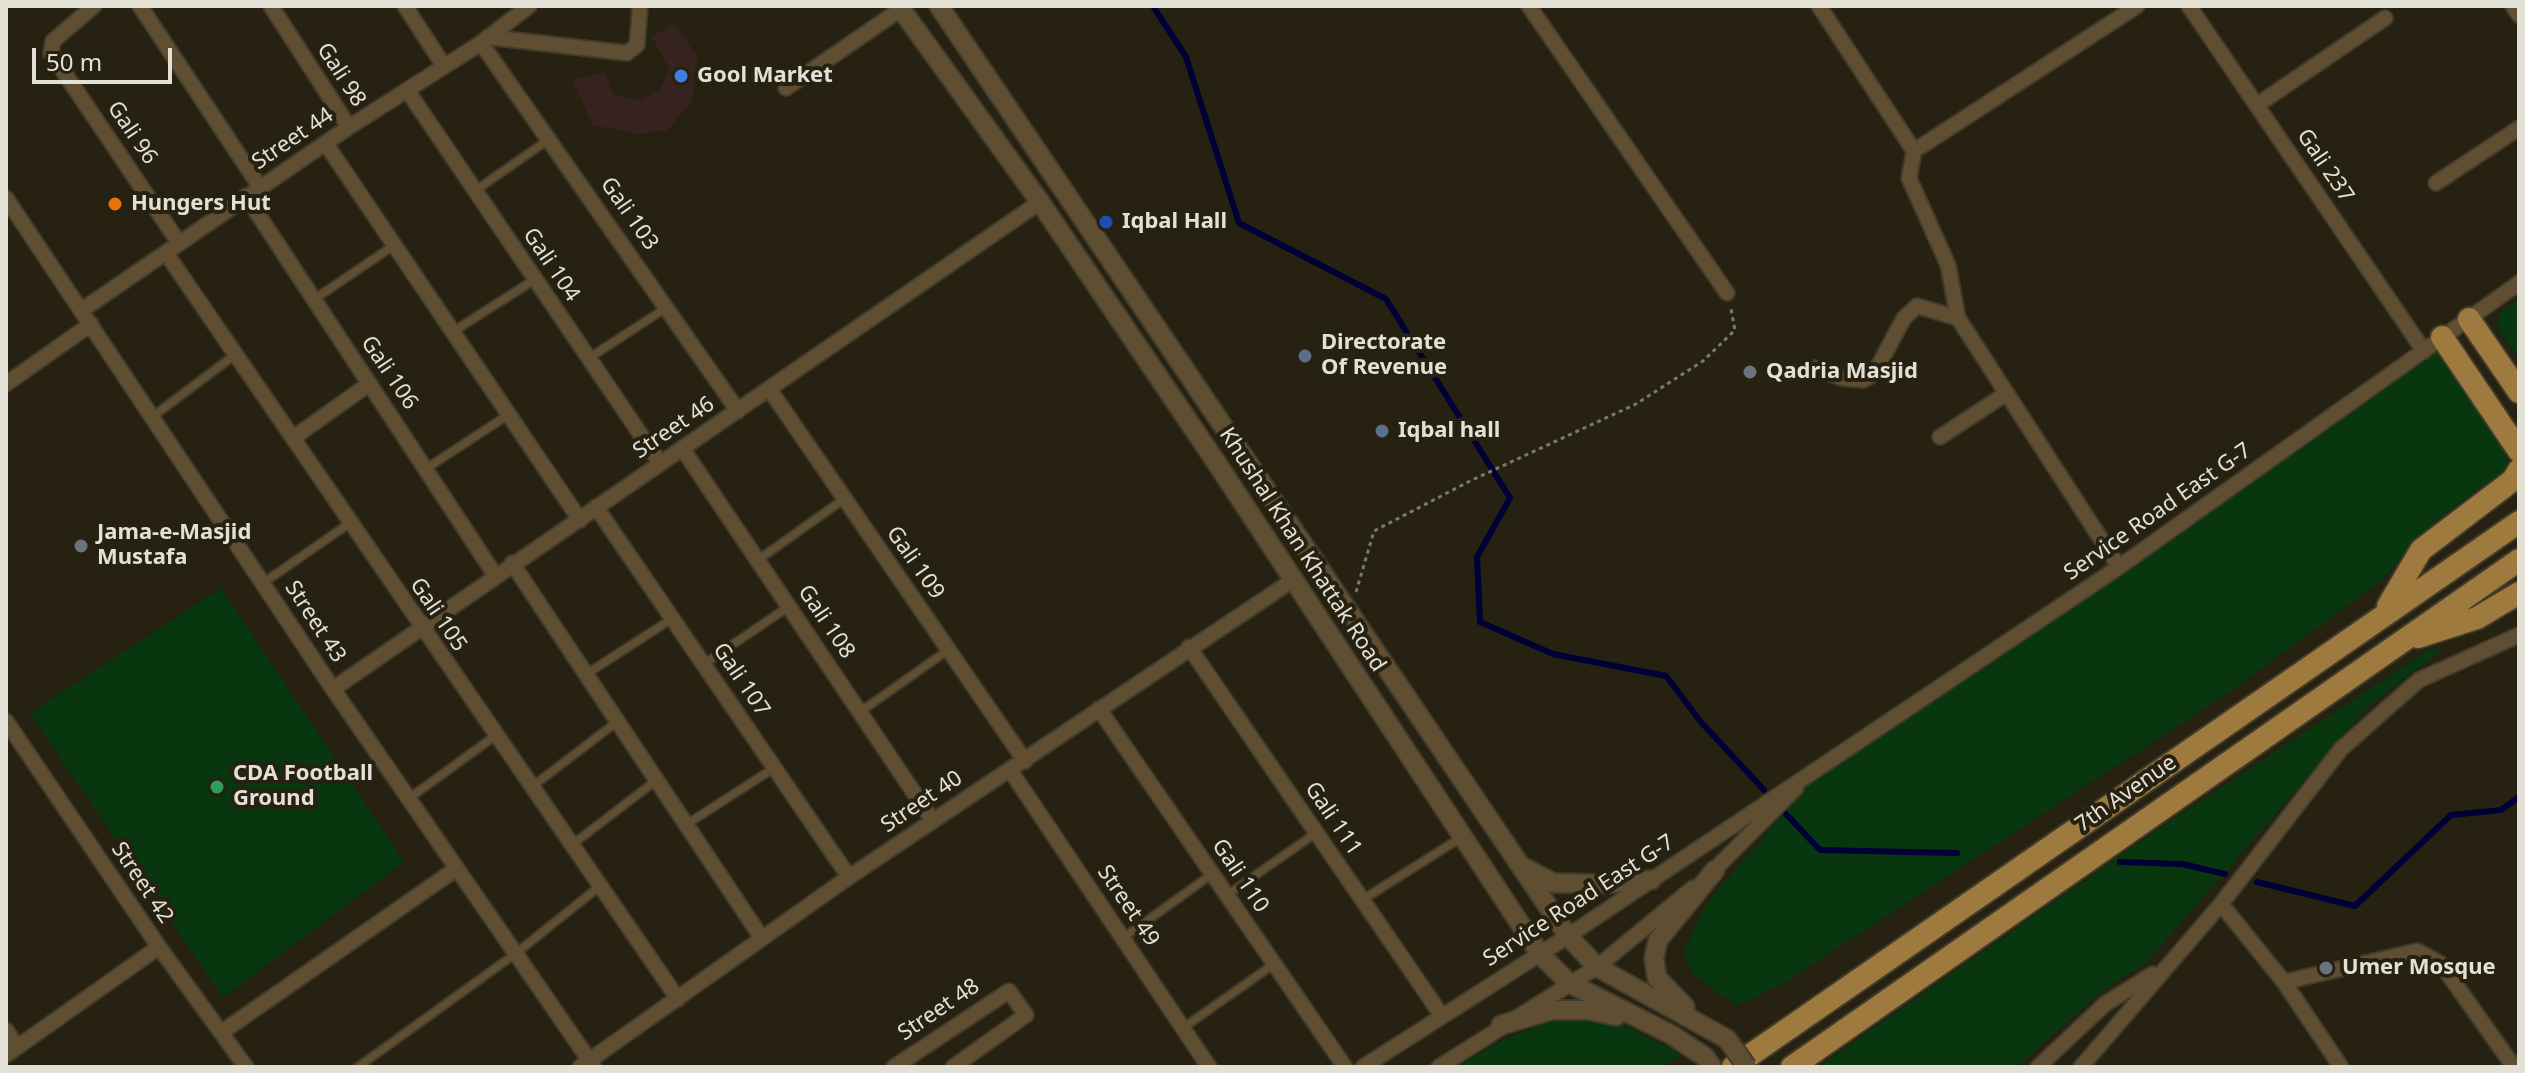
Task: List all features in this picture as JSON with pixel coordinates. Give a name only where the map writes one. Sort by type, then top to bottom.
[{"type":"main road","points":[[2469,319],[2519,392]]},
{"type":"main road","points":[[2433,344],[2519,451]]},
{"type":"main road","points":[[2384,614],[2421,550],[2513,480],[2519,470]]},
{"type":"main road","name":"7th Avenue","points":[[1733,1067],[2519,522]]},
{"type":"main road","name":"7th Avenue","points":[[1792,1067],[2519,560]]},
{"type":"main road","points":[[2395,644],[2477,618],[2519,593]]},
{"type":"street","name":"Gali 96","points":[[94,6],[53,41],[51,53],[179,243]]},
{"type":"street","points":[[140,6],[260,187]]},
{"type":"street","name":"Gali 98","points":[[271,6],[349,127]]},
{"type":"street","points":[[405,6],[444,66]]},
{"type":"street","name":"Street 44","points":[[82,310],[246,196],[485,40],[528,6]]},
{"type":"street","points":[[485,40],[633,51],[637,45],[640,6]]},
{"type":"street","name":"Khushal Khan Khattak Road","points":[[939,6],[1568,936],[1597,967],[1727,1039],[1747,1067]]},
{"type":"street","points":[[1529,6],[1727,293]]},
{"type":"street","points":[[1819,6],[1914,151],[1909,178],[1948,265],[1958,318],[2119,567]]},
{"type":"street","points":[[1914,151],[2137,6]]},
{"type":"street","name":"Gali 237","points":[[2189,6],[2257,105],[2433,344]]},
{"type":"street","points":[[2513,6],[2519,15]]},
{"type":"street","points":[[786,88],[900,8]]},
{"type":"street","name":"Khushal Khan Khattak Road","points":[[900,8],[1040,202],[1216,462],[1540,954],[1569,983],[1672,1035],[1708,1062]]},
{"type":"street","points":[[2257,105],[2385,18]]},
{"type":"street","name":"Gali 103","points":[[485,40],[549,139],[738,411]]},
{"type":"street","name":"Gali 104","points":[[407,90],[660,463]]},
{"type":"street","points":[[2436,183],[2519,128]]},
{"type":"street","points":[[326,144],[580,520]]},
{"type":"street","name":"Gali 106","points":[[246,196],[495,575]]},
{"type":"street","name":"Street 43","points":[[6,198],[588,1065]]},
{"type":"street","name":"Street 46","points":[[333,689],[1040,202]]},
{"type":"street","name":"Gali 105","points":[[166,253],[678,999]]},
{"type":"street","name":"Service Road East G-7","points":[[1363,1067],[1568,936],[1816,767],[2119,567],[2519,283]]},
{"type":"street","points":[[1814,368],[1842,378],[1863,380],[1874,374],[1904,318],[1917,306],[1958,318]]},
{"type":"street","points":[[6,384],[91,324]]},
{"type":"street","points":[[293,438],[369,384]]},
{"type":"street","name":"Gali 109","points":[[770,390],[1025,761]]},
{"type":"street","points":[[1940,437],[2007,393]]},
{"type":"street","points":[[1216,462],[1237,447]]},
{"type":"street","name":"Gali 108","points":[[682,448],[933,821]]},
{"type":"street","name":"Gali 107","points":[[596,507],[849,877]]},
{"type":"street","points":[[512,563],[761,937]]},
{"type":"street","name":"Street 40","points":[[588,1065],[761,937],[1293,580]]},
{"type":"street","points":[[2081,1067],[2221,904],[2341,749],[2419,680],[2519,635]]},
{"type":"street","name":"Gali 111","points":[[1189,647],[1442,1016]]},
{"type":"street","name":"Gali 110","points":[[1099,709],[1345,1067]]},
{"type":"street","name":"Street 42","points":[[6,721],[159,947],[246,1067]]},
{"type":"street","name":"Service Road East G-7","points":[[1439,1067],[1597,967],[1715,870],[1816,767]]},
{"type":"street","name":"Street 49","points":[[1010,770],[1209,1067]]},
{"type":"street","points":[[1521,866],[1553,883],[1601,884],[1651,880]]},
{"type":"street","points":[[222,1032],[456,869]]},
{"type":"street","points":[[1708,1028],[1657,978],[1654,958],[1658,940],[1668,924],[1715,870]]},
{"type":"street","points":[[2221,904],[2284,982],[2341,1067]]},
{"type":"street","points":[[6,1030],[12,1051],[159,947]]},
{"type":"street","points":[[2284,982],[2417,951],[2441,964],[2514,1067]]},
{"type":"street","points":[[2038,1067],[2105,1004],[2167,966]]},
{"type":"street","name":"Street 48","points":[[898,1066],[1009,991],[1026,1015],[953,1067]]},
{"type":"street","points":[[1501,1025],[1552,1010],[1588,1010],[1672,1035]]},
{"type":"lane","points":[[474,191],[549,139]]},
{"type":"lane","points":[[313,300],[393,246]]},
{"type":"lane","points":[[452,332],[534,280]]},
{"type":"lane","points":[[588,359],[668,307]]},
{"type":"lane","points":[[152,417],[236,354]]},
{"type":"lane","points":[[427,468],[508,415]]},
{"type":"lane","points":[[758,560],[844,499]]},
{"type":"lane","points":[[263,583],[350,523]]},
{"type":"lane","points":[[704,664],[789,606]]},
{"type":"lane","points":[[588,673],[673,618]]},
{"type":"lane","points":[[860,712],[948,650]]},
{"type":"lane","points":[[531,787],[619,720]]},
{"type":"lane","points":[[408,799],[495,736]]},
{"type":"lane","points":[[687,824],[774,768]]},
{"type":"lane","points":[[571,845],[658,779]]},
{"type":"lane","points":[[1227,895],[1316,833]]},
{"type":"lane","points":[[1362,900],[1462,837]]},
{"type":"lane","points":[[1123,938],[1212,874]]},
{"type":"lane","points":[[358,1067],[515,954],[600,886]]},
{"type":"lane","points":[[1183,1028],[1274,964]]},
{"type":"path","points":[[1350,613],[1374,531],[1480,476],[1636,404],[1703,361],[1735,330],[1727,293]]},
{"type":"shaded area","name":"Gool Market","points":[[674,23],[698,58],[692,101],[668,130],[638,134],[593,125],[572,80],[605,72],[614,95],[641,100],[659,90],[670,70],[652,37]]},
{"type":"green space","points":[[2519,299],[2519,358],[2498,329],[2499,313]]},
{"type":"green space","points":[[2439,349],[2507,452],[2508,472],[2488,482],[2431,525],[2381,581],[2228,693],[1784,983],[1736,1006],[1693,974],[1683,953],[1708,901],[1819,772],[2228,497]]},
{"type":"green space","name":"CDA Football Ground","points":[[221,588],[404,862],[223,998],[30,713]]},
{"type":"green space","points":[[2443,649],[2370,705],[2147,962],[2106,988],[2016,1067],[1818,1067],[2154,832],[2429,650]]},
{"type":"green space","points":[[1557,1018],[1622,1024],[1682,1055],[1662,1067],[1457,1067],[1503,1040]]},
{"type":"waterway","points":[[1153,6],[1186,57],[1239,223],[1386,299],[1510,498],[1477,557],[1480,622],[1553,654],[1666,676],[1701,722],[1764,790]]},
{"type":"waterway","points":[[2257,882],[2355,906],[2451,815],[2501,810],[2519,797]]},
{"type":"waterway","points":[[1786,814],[1820,850],[1957,853]]},
{"type":"waterway","points":[[2120,862],[2182,864],[2225,874]]},
{"type":"place","name":"Gool Market","points":[[681,76]]},
{"type":"place","name":"Hungers Hut","points":[[115,204]]},
{"type":"place","name":"Iqbal Hall","points":[[1106,222]]},
{"type":"place","name":"Directorate Of Revenue","points":[[1305,356]]},
{"type":"place","name":"Qadria Masjid","points":[[1750,372]]},
{"type":"place","name":"Iqbal hall","points":[[1382,431]]},
{"type":"place","name":"Jama-e-Masjid Mustafa","points":[[81,546]]},
{"type":"place","name":"CDA Football Ground","points":[[217,787]]},
{"type":"place","name":"Umer Mosque","points":[[2326,968]]}]
